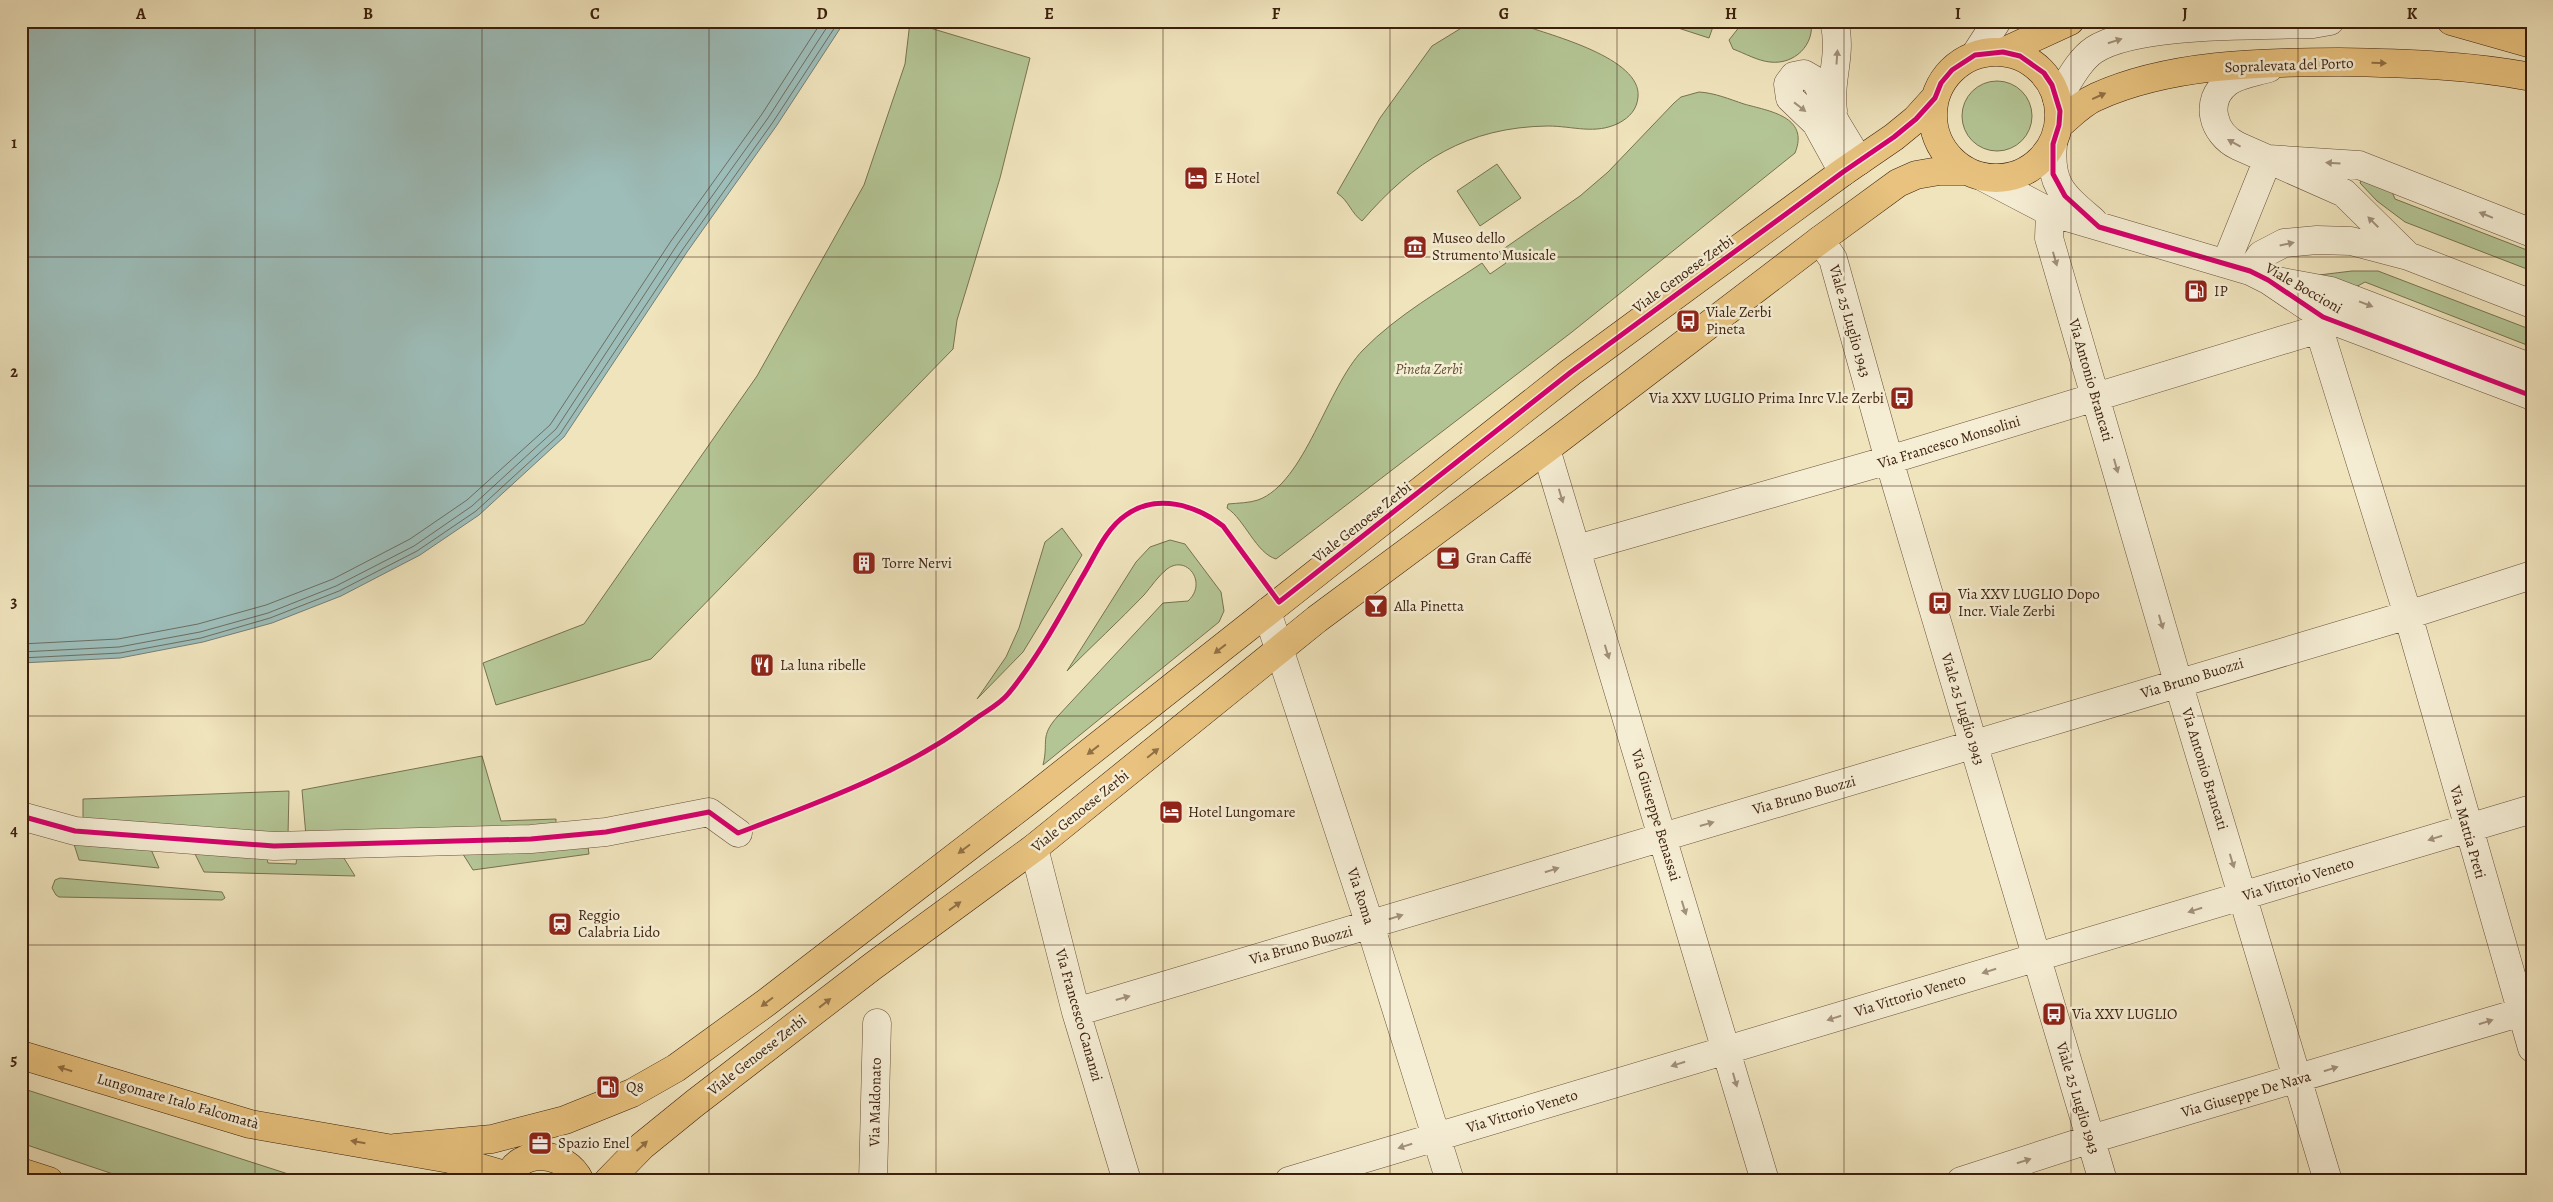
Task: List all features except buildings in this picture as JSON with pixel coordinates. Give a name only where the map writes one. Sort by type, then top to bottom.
[{"type":"main road","points":[[2003,52],[2070,21]]},
{"type":"main road","points":[[2451,21],[2532,44]]},
{"type":"main road","name":"Viale Genoese Zerbi","points":[[611,1179],[642,1146],[695,1103],[873,966],[1034,848],[1280,649],[1898,183],[1916,175],[1938,171],[1975,174],[2000,179],[2028,170],[2043,158],[2057,122],[2052,85],[2033,63],[2020,56],[2003,52],[1975,55],[1952,70],[1942,83],[1935,98],[1933,112],[1937,138],[1954,162],[1975,174]]},
{"type":"main road","name":"Sopralevata del Porto","points":[[2057,122],[2094,98],[2116,89],[2180,73],[2234,65],[2290,62],[2432,64],[2532,77]]},
{"type":"main road","name":"Viale Genoese Zerbi","points":[[395,1148],[492,1140],[565,1120],[632,1093],[676,1068],[767,1002],[1028,801],[1571,372],[1916,119],[1935,98]]},
{"type":"main road","name":"Lungomare Italo Falcomatà","points":[[21,1055],[250,1124],[395,1148],[424,1156],[450,1159],[507,1178]]},
{"type":"main road","points":[[558,1158],[565,1120]]},
{"type":"main road","points":[[424,1156],[441,1181]]},
{"type":"main road","points":[[507,1178],[515,1167],[535,1156],[558,1158],[568,1164],[580,1181]]},
{"type":"main road","points":[[21,1172],[49,1181]]},
{"type":"street","points":[[1834,21],[1838,46],[1831,99],[1836,122],[1851,166]]},
{"type":"street","points":[[1975,55],[1997,21]]},
{"type":"street","points":[[2057,122],[2084,59],[2094,50],[2113,41],[2146,33],[2313,24],[2330,21]]},
{"type":"street","points":[[2290,62],[2229,82],[2216,98],[2214,119],[2223,136],[2230,142],[2344,193],[2408,256]]},
{"type":"street","points":[[1836,122],[1816,81],[1804,74],[1790,80],[1787,89],[1790,98],[1816,123],[1851,166]]},
{"type":"street","name":"Viale Boccioni","points":[[2057,122],[2053,174],[2057,185],[2065,196],[2099,227]]},
{"type":"street","points":[[2268,159],[2359,165],[2532,233]]},
{"type":"street","points":[[2248,271],[2268,159]]},
{"type":"street","name":"Viale Boccioni","points":[[1975,174],[2050,212],[2248,271],[2331,291],[2532,368]]},
{"type":"street","name":"Via Antonio Brancati","points":[[2050,212],[2049,238],[2178,682],[2328,1181]]},
{"type":"street","name":"Viale 25 Luglio 1943","points":[[1820,240],[1833,259],[1889,460],[2103,1181]]},
{"type":"street","points":[[2248,271],[2260,254],[2284,243],[2317,240],[2351,241],[2408,256],[2532,304]]},
{"type":"street","name":"Viale Boccioni","points":[[2248,271],[2321,323],[2532,396]]},
{"type":"street","name":"Via Francesco Monsolini","points":[[1577,550],[2096,398],[2321,323]]},
{"type":"street","name":"Via Mattia Preti","points":[[2321,323],[2408,615],[2467,829],[2526,1010],[2532,1048]]},
{"type":"street","name":"Via Giuseppe Benassai","points":[[1546,449],[1765,1181]]},
{"type":"street","name":"Via Bruno Buozzi","points":[[1076,1012],[2408,615],[2532,575]]},
{"type":"street","name":"Via Roma","points":[[1262,615],[1280,649],[1370,925],[1450,1181]]},
{"type":"street","name":"Via Vittorio Veneto","points":[[1289,1181],[2532,809]]},
{"type":"street","points":[[21,816],[76,831],[274,846],[531,839],[606,832],[709,812],[738,833]]},
{"type":"street","name":"Via Francesco Cananzi","points":[[1034,848],[1076,1012],[1127,1181]]},
{"type":"street","name":"Via Giuseppe De Nava","points":[[1961,1181],[2091,1139],[2526,1010]]},
{"type":"street","name":"Via Maldonato","points":[[873,1181],[876,1023]]},
{"type":"green space","points":[[1488,21],[1510,22],[1522,25],[1572,42],[1610,60],[1626,71],[1635,83],[1638,97],[1634,109],[1630,115],[1619,123],[1601,129],[1557,126],[1519,128],[1492,133],[1467,141],[1444,151],[1422,165],[1402,181],[1362,221],[1337,193],[1380,118],[1432,46],[1463,27]]},
{"type":"green space","points":[[1677,21],[1715,21],[1709,38],[1675,27]]},
{"type":"green space","points":[[1744,21],[1811,21],[1810,38],[1801,52],[1795,57],[1779,62],[1756,59],[1733,49],[1729,40]]},
{"type":"green space","points":[[910,22],[1030,58],[1000,178],[957,320],[953,349],[651,659],[496,705],[483,663],[584,624],[757,376],[864,185],[905,64]]},
{"type":"green space","points":[[1990,81],[2004,81],[2017,87],[2026,96],[2032,109],[2030,129],[2022,141],[2004,151],[1990,151],[1977,145],[1968,136],[1962,123],[1962,109],[1968,96],[1977,87]]},
{"type":"green space","name":"Pineta Zerbi","points":[[1699,92],[1764,109],[1784,117],[1792,123],[1797,131],[1798,141],[1795,153],[1572,332],[1276,559],[1262,550],[1239,520],[1227,508],[1228,504],[1258,500],[1275,490],[1289,475],[1315,432],[1350,366],[1363,350],[1405,314],[1482,263],[1490,274],[1506,263],[1499,252],[1580,196],[1608,172],[1681,97]]},
{"type":"green space","points":[[1497,164],[1521,198],[1480,226],[1457,191]]},
{"type":"green space","points":[[2362,178],[2391,189],[2395,199],[2532,252],[2532,271],[2405,222],[2377,201],[2360,183]]},
{"type":"green space","points":[[2352,271],[2378,271],[2532,330],[2532,347],[2365,282],[2352,289],[2319,275]]},
{"type":"green space","points":[[1062,528],[1082,555],[1023,652],[977,699],[1006,657],[1019,628],[1045,542]]},
{"type":"green space","points":[[1170,540],[1185,544],[1221,592],[1224,611],[1219,622],[1043,765],[1046,734],[1058,716],[1163,603],[1188,601],[1194,594],[1195,579],[1188,568],[1182,565],[1174,565],[1167,569],[1135,605],[1067,671],[1136,562],[1150,547]]},
{"type":"green space","points":[[482,756],[501,821],[556,819],[556,828],[306,836],[302,790]]},
{"type":"green space","points":[[289,791],[288,835],[83,823],[83,799]]},
{"type":"green space","points":[[73,841],[150,847],[159,868],[79,860]]},
{"type":"green space","points":[[588,847],[589,854],[473,870],[461,851]]},
{"type":"green space","points":[[193,850],[266,855],[268,863],[296,864],[297,856],[342,855],[355,876],[204,872]]},
{"type":"green space","points":[[60,878],[222,892],[225,898],[222,900],[59,897],[52,888],[55,880]]},
{"type":"green space","points":[[21,1088],[310,1181],[134,1181],[21,1143]]},
{"type":"water","points":[[21,21],[845,21],[777,125],[687,252],[564,437],[479,515],[420,555],[341,596],[272,623],[203,642],[120,658],[21,663]]},
{"type":"cycle path","points":[[21,816],[75,831],[274,846],[531,839],[606,832],[709,812],[738,833],[800,810],[861,784],[920,755],[1001,701],[1019,681],[1038,653],[1106,536],[1119,521],[1138,508],[1150,504],[1176,504],[1201,512],[1223,526],[1279,602],[1571,372],[1843,172],[1894,137],[1916,119],[1935,98],[1941,83],[1952,70],[1975,55],[2003,52],[2020,56],[2044,73],[2052,85],[2060,111],[2059,125],[2053,144],[2053,174],[2065,196],[2099,227],[2250,271],[2268,280],[2323,317],[2532,396]]},
{"type":"place","name":"E Hotel","points":[[1196,178]]},
{"type":"place","name":"Museo dello Strumento Musicale","points":[[1415,247]]},
{"type":"place","name":"IP","points":[[2196,291]]},
{"type":"place","name":"Viale Zerbi Pineta","points":[[1688,321]]},
{"type":"place","name":"Via XXV LUGLIO Prima Inrc V.le Zerbi","points":[[1902,398]]},
{"type":"place","name":"Gran Caffé","points":[[1448,558]]},
{"type":"place","name":"Torre Nervi","points":[[864,563]]},
{"type":"place","name":"Via XXV LUGLIO Dopo Incr. Viale Zerbi","points":[[1940,603]]},
{"type":"place","name":"Alla Pinetta","points":[[1376,606]]},
{"type":"place","name":"La luna ribelle","points":[[762,665]]},
{"type":"place","name":"Hotel Lungomare","points":[[1171,812]]},
{"type":"place","name":"Reggio Calabria Lido","points":[[560,924]]},
{"type":"place","name":"Via XXV LUGLIO","points":[[2054,1014]]},
{"type":"place","name":"Q8","points":[[608,1087]]},
{"type":"place","name":"Spazio Enel","points":[[540,1143]]}]
